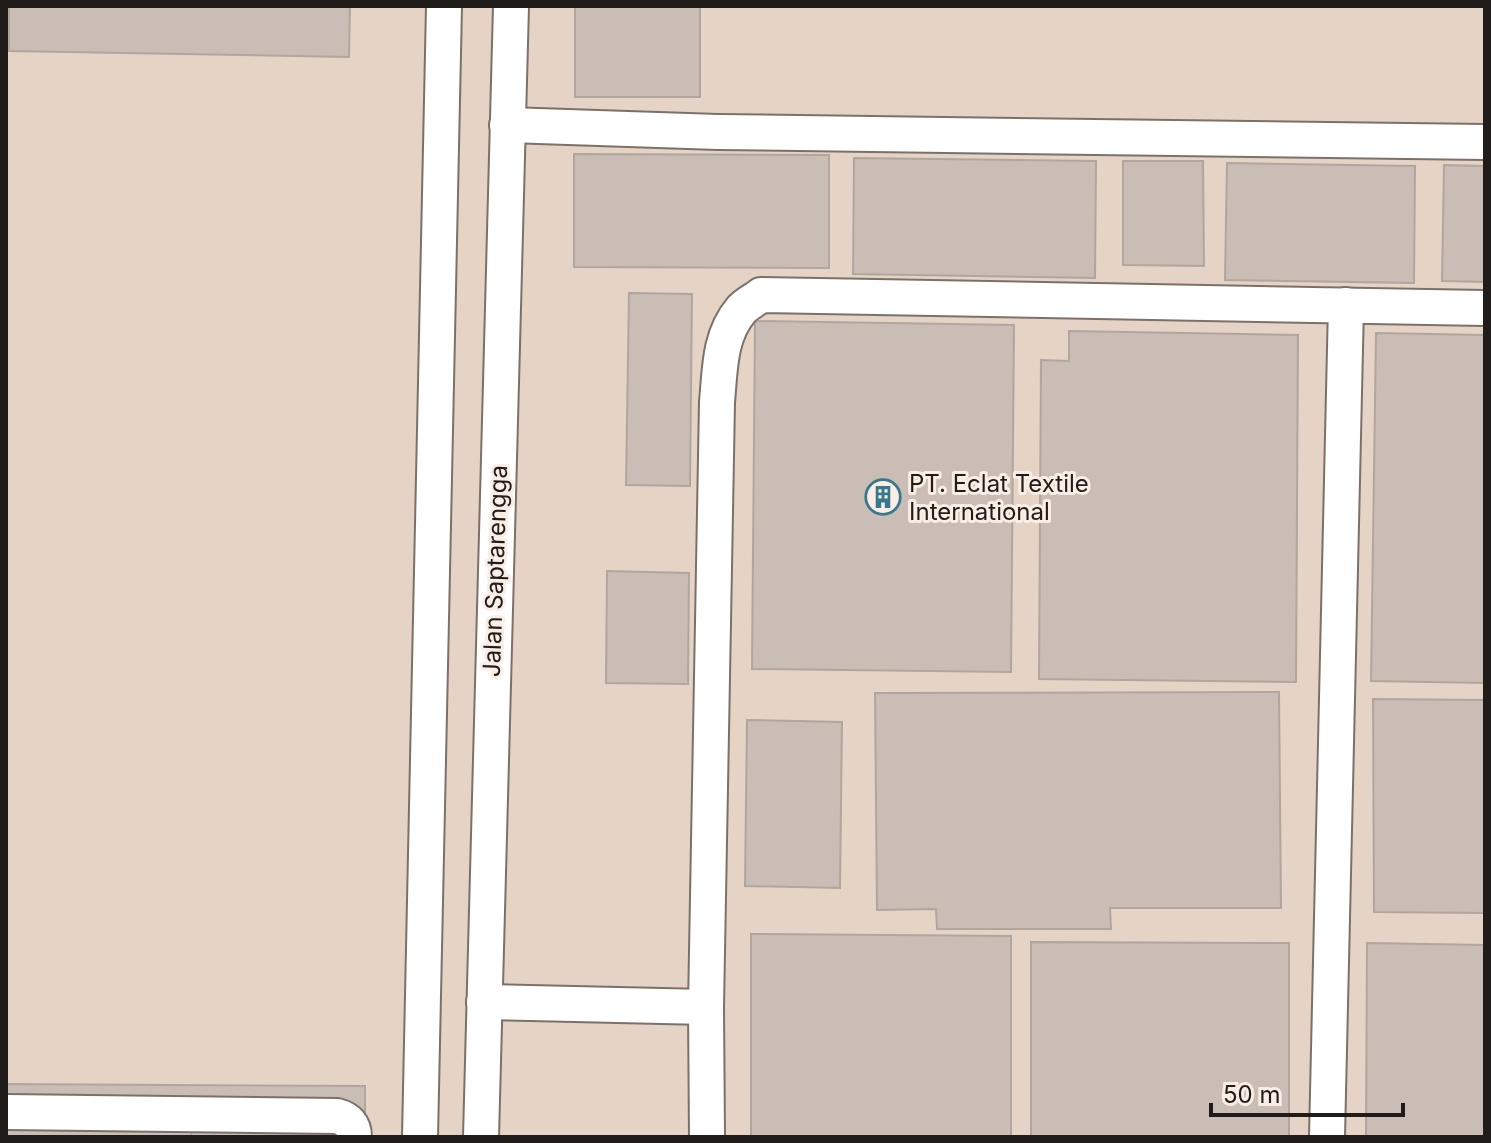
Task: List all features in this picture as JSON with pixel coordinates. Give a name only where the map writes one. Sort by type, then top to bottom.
[{"type":"street","points":[[420,1137],[444,6]]},
{"type":"street","name":"Jalan Saptarengga","points":[[481,1137],[511,6]]},
{"type":"street","points":[[507,125],[718,132],[1485,142]]},
{"type":"street","points":[[707,1137],[706,1007],[717,402],[721,355],[727,333],[742,309],[761,295],[1485,308]]},
{"type":"street","points":[[1327,1137],[1346,305]]},
{"type":"street","points":[[484,1002],[706,1007]]},
{"type":"street","points":[[6,1112],[215,1126],[337,1116],[350,1122],[354,1137]]},
{"type":"shaded area","points":[[6,6],[1485,6],[1485,1137],[6,1137]]},
{"type":"building","points":[[9,6],[350,6],[349,57],[9,51]]},
{"type":"building","points":[[575,6],[700,6],[700,97],[575,97]]},
{"type":"building","points":[[574,154],[829,155],[829,268],[574,267]]},
{"type":"building","points":[[854,158],[1096,161],[1095,278],[853,274]]},
{"type":"building","points":[[1123,161],[1203,161],[1204,266],[1123,265]]},
{"type":"building","points":[[1227,163],[1415,166],[1414,283],[1225,280]]},
{"type":"building","points":[[1444,165],[1485,166],[1485,282],[1442,281]]},
{"type":"building","points":[[629,293],[692,294],[690,486],[626,485]]},
{"type":"building","name":"PT. Eclat Textile International","points":[[755,321],[1014,325],[1011,672],[752,669]]},
{"type":"building","points":[[1069,331],[1298,335],[1296,682],[1039,679],[1041,360],[1069,361]]},
{"type":"building","points":[[1376,333],[1485,335],[1485,683],[1371,681]]},
{"type":"building","points":[[607,571],[689,573],[688,684],[606,683]]},
{"type":"building","points":[[1279,692],[1281,908],[1110,908],[1111,929],[937,929],[936,909],[877,910],[875,693]]},
{"type":"building","points":[[1373,699],[1485,700],[1485,913],[1374,912]]},
{"type":"building","points":[[747,720],[842,722],[840,888],[745,886]]},
{"type":"building","points":[[751,934],[1011,936],[1011,1137],[751,1137]]},
{"type":"building","points":[[1031,942],[1289,943],[1289,1137],[1031,1137]]},
{"type":"building","points":[[1367,943],[1485,945],[1485,1137],[1366,1137]]},
{"type":"building","points":[[6,1084],[365,1086],[365,1137],[6,1137]]},
{"type":"building","points":[[6,1115],[192,1120],[191,1137],[6,1137]]},
{"type":"place","name":"PT. Eclat Textile International","points":[[883,497]]}]
